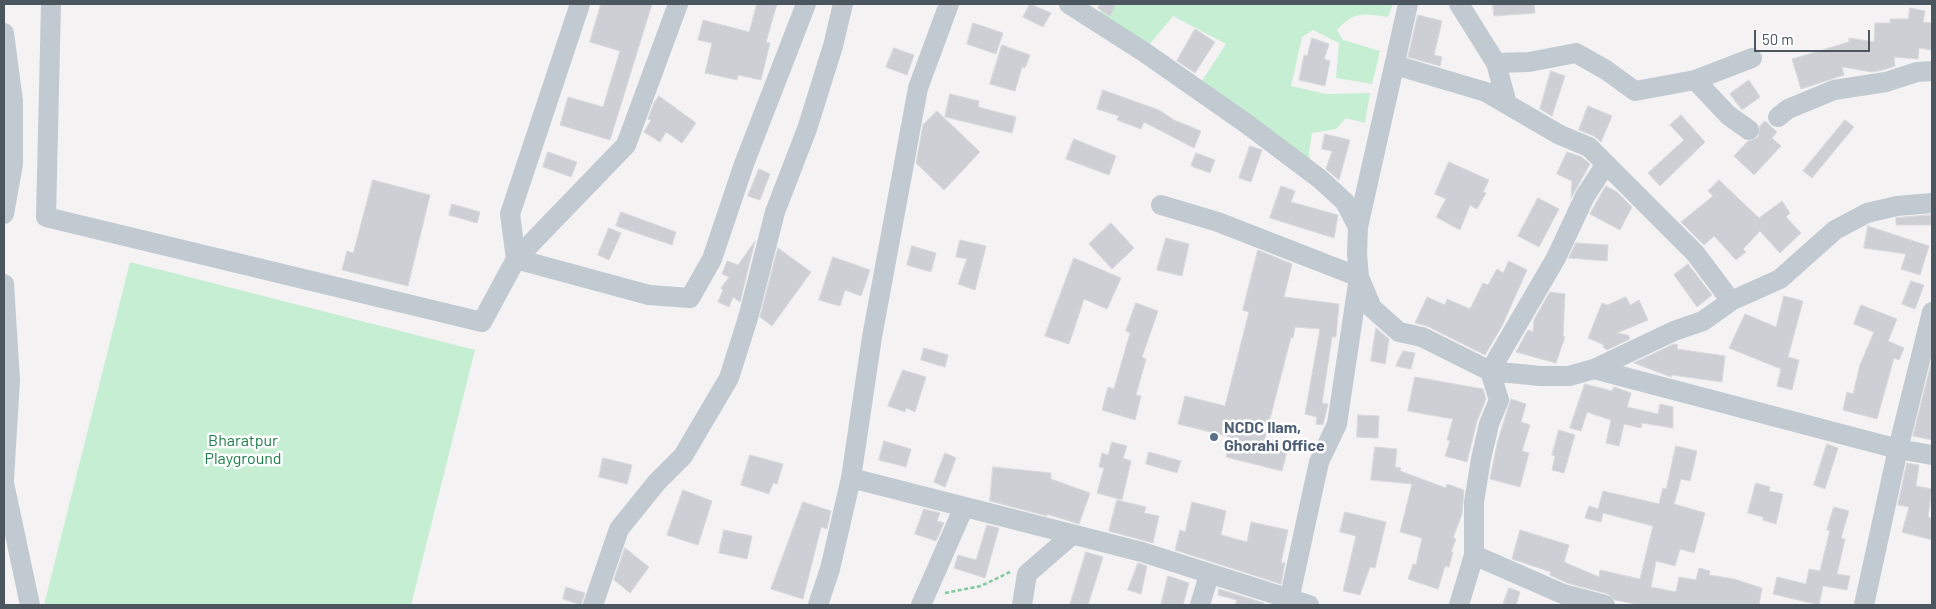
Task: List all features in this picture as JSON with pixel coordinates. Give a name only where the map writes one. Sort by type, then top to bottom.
[{"type":"street","points":[[51,4],[46,217],[482,322],[516,259],[626,145],[678,4]]},
{"type":"street","points":[[516,259],[510,214],[580,4]]},
{"type":"street","points":[[516,259],[649,295],[690,298],[712,259],[744,164],[806,4]]},
{"type":"street","points":[[593,605],[619,529],[657,482],[683,456],[729,378],[748,318],[775,212],[807,129],[833,46],[843,4]]},
{"type":"street","points":[[818,605],[830,568],[851,478],[872,337],[918,88],[949,4]]},
{"type":"street","points":[[1069,4],[1144,52],[1247,124],[1320,179],[1345,202],[1358,227]]},
{"type":"street","points":[[1408,4],[1358,227],[1356,254],[1359,277],[1372,308],[1399,332],[1422,337],[1490,371],[1540,376],[1568,376],[1594,369],[1674,331],[1703,321],[1731,301],[1780,280],[1835,230],[1867,213],[1897,206],[1932,203]]},
{"type":"street","points":[[1460,4],[1496,63],[1507,104]]},
{"type":"street","points":[[4,33],[13,102],[13,155],[4,214]]},
{"type":"street","points":[[1496,63],[1529,62],[1576,53],[1606,70],[1635,91],[1695,80],[1752,58]]},
{"type":"street","points":[[1395,65],[1486,92],[1560,135],[1589,147],[1695,253],[1731,301]]},
{"type":"street","points":[[1778,118],[1788,109],[1834,90],[1886,82],[1917,72],[1932,71]]},
{"type":"street","points":[[1695,80],[1728,115],[1749,130]]},
{"type":"street","points":[[1459,605],[1474,555],[1474,502],[1481,459],[1489,424],[1499,400],[1490,371],[1556,258],[1585,196],[1606,164]]},
{"type":"street","points":[[1161,205],[1218,222],[1359,277]]},
{"type":"street","points":[[1288,602],[1319,462],[1337,424],[1359,277]]},
{"type":"street","points":[[4,284],[7,381],[4,478]]},
{"type":"street","points":[[1864,605],[1898,448],[1932,312]]},
{"type":"street","points":[[1594,369],[1898,448],[1932,455]]},
{"type":"street","points":[[851,478],[1142,552],[1288,602],[1309,605]]},
{"type":"street","points":[[4,483],[30,605]]},
{"type":"street","points":[[922,602],[964,507]]},
{"type":"street","points":[[1022,605],[1027,574],[1072,535]]},
{"type":"street","points":[[1474,555],[1563,594],[1605,605]]},
{"type":"street","points":[[1200,605],[1209,575]]},
{"type":"path","points":[[922,602],[981,586],[1009,572],[1027,574]]},
{"type":"green space","points":[[1105,4],[1393,4],[1388,17],[1372,15],[1354,16],[1337,30],[1343,40],[1380,51],[1372,84],[1336,78],[1339,43],[1313,30],[1302,37],[1291,86],[1326,94],[1370,93],[1365,123],[1346,118],[1336,129],[1312,133],[1309,152],[1311,173],[1196,90],[1226,44],[1173,16],[1144,51],[1097,17]]},
{"type":"green space","name":"Bharatpur Playground","points":[[130,262],[475,350],[411,605],[44,605]]},
{"type":"building","points":[[601,4],[652,4],[610,140],[560,125],[568,97],[603,107],[620,51],[590,42]]},
{"type":"building","points":[[757,4],[777,4],[766,42],[770,43],[761,80],[738,75],[737,80],[705,73],[712,43],[698,40],[703,20],[749,32]]},
{"type":"building","points":[[1030,4],[1051,13],[1043,27],[1023,17]]},
{"type":"building","points":[[1100,4],[1116,4],[1110,16],[1098,8]]},
{"type":"building","points":[[1493,4],[1534,4],[1535,13],[1494,16]]},
{"type":"building","points":[[1910,8],[1925,11],[1923,22],[1932,23],[1932,50],[1919,48],[1918,59],[1894,57],[1895,66],[1883,70],[1872,72],[1842,67],[1844,75],[1801,89],[1792,59],[1849,42],[1849,38],[1874,42],[1875,23],[1890,23],[1890,19],[1908,19]]},
{"type":"building","points":[[1418,15],[1442,21],[1434,55],[1442,57],[1440,66],[1408,57]]},
{"type":"building","points":[[973,23],[1003,33],[996,54],[967,44]]},
{"type":"building","points":[[1195,29],[1215,42],[1195,73],[1177,61]]},
{"type":"building","points":[[1312,38],[1329,44],[1324,59],[1330,61],[1325,86],[1299,80],[1304,55],[1307,56]]},
{"type":"building","points":[[1002,45],[1030,55],[1025,68],[1022,67],[1015,91],[990,84]]},
{"type":"building","points":[[894,48],[914,55],[907,75],[886,67]]},
{"type":"building","points":[[1551,71],[1565,76],[1552,116],[1540,109]]},
{"type":"building","points":[[1749,80],[1760,97],[1742,110],[1730,94]]},
{"type":"building","points":[[1103,90],[1159,110],[1174,120],[1201,131],[1194,148],[1144,122],[1141,129],[1117,120],[1119,116],[1097,109]]},
{"type":"building","points":[[950,94],[979,101],[978,107],[1016,117],[1012,133],[945,117]]},
{"type":"building","points":[[659,96],[696,123],[682,143],[666,132],[660,142],[644,132],[651,120],[648,119],[654,103]]},
{"type":"building","points":[[1588,106],[1612,116],[1601,142],[1594,136],[1579,130]]},
{"type":"building","points":[[937,111],[980,152],[944,190],[916,163],[923,125]]},
{"type":"building","points":[[1681,115],[1705,142],[1660,186],[1648,173],[1684,140],[1670,125]]},
{"type":"building","points":[[1845,120],[1854,127],[1812,178],[1803,171]]},
{"type":"building","points":[[1765,121],[1777,132],[1772,138],[1781,146],[1754,175],[1734,156],[1747,142],[1758,137],[1760,126]]},
{"type":"building","points":[[1325,134],[1350,140],[1339,180],[1326,169],[1332,151],[1322,149]]},
{"type":"building","points":[[1074,139],[1116,156],[1109,175],[1066,159]]},
{"type":"building","points":[[1250,146],[1262,150],[1251,182],[1239,178]]},
{"type":"building","points":[[548,152],[577,162],[571,177],[543,167]]},
{"type":"building","points":[[1567,152],[1582,157],[1590,164],[1571,198],[1572,181],[1557,174]]},
{"type":"building","points":[[1196,153],[1215,160],[1210,173],[1191,166]]},
{"type":"building","points":[[1449,162],[1489,180],[1483,192],[1486,193],[1477,209],[1470,205],[1460,230],[1436,217],[1446,199],[1435,194]]},
{"type":"building","points":[[759,169],[770,174],[760,200],[748,196]]},
{"type":"building","points":[[373,180],[430,195],[408,286],[342,270],[347,251],[353,253]]},
{"type":"building","points":[[1719,180],[1759,218],[1782,201],[1790,213],[1786,217],[1801,233],[1780,253],[1760,231],[1743,249],[1746,252],[1736,260],[1714,236],[1704,245],[1681,222],[1713,196],[1708,191]]},
{"type":"building","points":[[1281,186],[1295,191],[1291,202],[1338,215],[1334,238],[1270,218]]},
{"type":"building","points":[[1606,186],[1617,192],[1632,207],[1620,230],[1590,214]]},
{"type":"building","points":[[1538,198],[1559,209],[1539,247],[1518,236]]},
{"type":"building","points":[[452,204],[480,212],[477,223],[449,215]]},
{"type":"building","points":[[621,212],[676,232],[672,245],[616,226]]},
{"type":"building","points":[[1932,215],[1932,225],[1896,225],[1896,218]]},
{"type":"building","points":[[1111,223],[1134,248],[1112,269],[1089,244]]},
{"type":"building","points":[[1868,226],[1929,246],[1920,275],[1901,269],[1906,254],[1864,248]]},
{"type":"building","points":[[609,228],[621,233],[609,260],[598,255]]},
{"type":"building","points":[[1166,238],[1189,244],[1182,276],[1157,270]]},
{"type":"building","points":[[960,240],[986,246],[975,290],[958,284],[967,259],[956,257]]},
{"type":"building","points":[[755,241],[740,302],[733,297],[729,307],[718,302],[723,290],[721,288],[729,277],[722,274],[727,261],[738,265]]},
{"type":"building","points":[[1576,243],[1608,245],[1607,261],[1569,258]]},
{"type":"building","points":[[912,246],[936,253],[931,272],[907,265]]},
{"type":"building","points":[[778,248],[811,272],[772,326],[760,317]]},
{"type":"building","points":[[1258,250],[1292,264],[1284,297],[1339,304],[1336,337],[1332,337],[1322,403],[1328,404],[1323,425],[1316,424],[1317,417],[1305,414],[1320,329],[1295,327],[1293,338],[1291,337],[1265,438],[1289,444],[1282,471],[1226,457],[1231,437],[1178,424],[1185,396],[1225,406],[1249,312],[1243,310]]},
{"type":"building","points":[[833,257],[870,270],[861,296],[845,290],[840,306],[819,300]]},
{"type":"building","points":[[1074,258],[1121,278],[1107,309],[1084,299],[1069,344],[1045,336]]},
{"type":"building","points":[[1509,261],[1527,270],[1502,326],[1485,355],[1427,326],[1415,323],[1427,297],[1445,305],[1447,299],[1470,309],[1483,283],[1488,285],[1497,269],[1503,273]]},
{"type":"building","points":[[1688,264],[1712,295],[1697,307],[1674,275]]},
{"type":"building","points":[[1911,281],[1924,285],[1915,309],[1902,304]]},
{"type":"building","points":[[1550,292],[1565,294],[1563,336],[1565,337],[1556,363],[1516,352],[1528,330],[1533,332],[1534,320]]},
{"type":"building","points":[[1784,296],[1803,301],[1788,357],[1799,360],[1792,390],[1777,386],[1781,369],[1729,348],[1745,314],[1776,327]]},
{"type":"building","points":[[1626,297],[1630,305],[1639,300],[1648,320],[1617,333],[1628,335],[1630,339],[1607,350],[1603,347],[1604,345],[1588,338],[1602,303],[1607,305]]},
{"type":"building","points":[[1136,303],[1158,311],[1142,357],[1146,359],[1136,395],[1141,396],[1135,420],[1102,410],[1108,387],[1114,389],[1130,333],[1126,331]]},
{"type":"building","points":[[1861,305],[1897,319],[1888,341],[1904,348],[1899,360],[1894,358],[1877,419],[1843,410],[1847,392],[1853,394],[1860,365],[1874,332],[1854,324]]},
{"type":"building","points":[[1376,328],[1389,339],[1385,364],[1371,361]]},
{"type":"building","points":[[1674,344],[1678,345],[1677,349],[1725,356],[1722,382],[1672,375],[1671,377],[1634,363]]},
{"type":"building","points":[[924,348],[948,355],[945,367],[921,360]]},
{"type":"building","points":[[1403,351],[1415,353],[1411,369],[1396,366]]},
{"type":"building","points":[[1932,360],[1932,440],[1913,436]]},
{"type":"building","points":[[903,370],[926,377],[915,412],[906,408],[905,412],[888,406]]},
{"type":"building","points":[[1415,377],[1483,389],[1486,399],[1477,421],[1467,462],[1445,456],[1450,441],[1447,440],[1453,419],[1408,411]]},
{"type":"building","points":[[1585,384],[1612,391],[1614,387],[1631,393],[1627,407],[1658,414],[1660,404],[1673,407],[1673,428],[1642,423],[1641,428],[1624,424],[1619,446],[1606,443],[1611,420],[1587,412],[1581,431],[1570,428]]},
{"type":"building","points":[[1511,399],[1526,404],[1521,422],[1530,425],[1522,451],[1529,453],[1520,487],[1490,479],[1497,444]]},
{"type":"building","points":[[1358,415],[1379,416],[1378,438],[1357,437]]},
{"type":"building","points":[[1559,430],[1575,435],[1564,473],[1552,470],[1555,456],[1552,455]]},
{"type":"building","points":[[884,441],[911,449],[906,467],[879,460]]},
{"type":"building","points":[[1112,442],[1127,446],[1123,458],[1131,461],[1122,500],[1097,493],[1104,468],[1099,467],[1102,453],[1108,455]]},
{"type":"building","points":[[1827,444],[1838,448],[1825,489],[1814,485]]},
{"type":"building","points":[[1676,446],[1697,451],[1690,481],[1681,479],[1674,504],[1705,513],[1694,553],[1680,549],[1675,566],[1656,561],[1651,587],[1676,592],[1679,577],[1696,580],[1699,568],[1710,571],[1709,575],[1734,579],[1762,588],[1759,605],[1640,605],[1615,600],[1608,594],[1567,583],[1550,575],[1551,572],[1512,559],[1520,530],[1569,545],[1564,562],[1599,577],[1600,570],[1640,579],[1653,526],[1603,513],[1601,522],[1585,518],[1589,506],[1598,509],[1603,491],[1659,504],[1663,488],[1666,489]]},
{"type":"building","points":[[1375,447],[1397,449],[1395,467],[1401,468],[1400,471],[1446,488],[1447,484],[1464,490],[1462,514],[1453,538],[1456,539],[1451,552],[1453,552],[1449,567],[1445,566],[1438,589],[1408,579],[1413,564],[1416,565],[1422,538],[1400,532],[1412,484],[1371,480]]},
{"type":"building","points":[[1149,452],[1181,461],[1177,473],[1146,464]]},
{"type":"building","points":[[945,453],[956,458],[945,487],[934,482]]},
{"type":"building","points":[[750,455],[783,464],[777,484],[773,483],[769,494],[741,485]]},
{"type":"building","points":[[603,458],[632,465],[627,484],[599,477]]},
{"type":"building","points":[[1907,463],[1919,465],[1916,486],[1932,489],[1928,517],[1932,519],[1932,540],[1902,532],[1909,507],[1898,505]]},
{"type":"building","points":[[993,467],[1051,473],[1051,479],[1090,493],[1079,524],[1047,514],[1047,516],[990,501]]},
{"type":"building","points":[[1756,483],[1770,487],[1769,491],[1783,494],[1776,524],[1763,520],[1763,517],[1748,513]]},
{"type":"building","points":[[683,490],[712,501],[698,545],[667,535]]},
{"type":"building","points":[[1117,500],[1146,507],[1144,513],[1159,516],[1153,543],[1109,531]]},
{"type":"building","points":[[803,502],[831,511],[827,529],[821,527],[803,599],[771,589]]},
{"type":"building","points":[[1192,502],[1226,511],[1221,535],[1247,542],[1251,522],[1288,530],[1281,563],[1285,563],[1281,584],[1175,550],[1180,530],[1185,532]]},
{"type":"building","points":[[1834,507],[1849,511],[1841,538],[1845,539],[1837,574],[1850,576],[1847,590],[1823,586],[1819,605],[1773,594],[1777,577],[1806,584],[1809,569],[1820,571],[1830,530],[1827,530]]},
{"type":"building","points":[[924,509],[940,513],[937,521],[944,523],[936,541],[915,534]]},
{"type":"building","points":[[1345,512],[1386,522],[1375,568],[1370,567],[1360,595],[1343,591],[1356,536],[1340,532]]},
{"type":"building","points":[[987,525],[999,528],[985,578],[954,568],[958,555],[976,560]]},
{"type":"building","points":[[724,530],[752,536],[747,559],[719,553]]},
{"type":"building","points":[[625,548],[649,567],[630,593],[614,580]]},
{"type":"building","points":[[1086,552],[1103,557],[1088,605],[1070,605]]},
{"type":"building","points":[[1138,563],[1147,566],[1141,594],[1128,590]]},
{"type":"building","points":[[1168,576],[1189,583],[1183,605],[1161,605]]},
{"type":"building","points":[[566,587],[585,593],[581,605],[563,599]]},
{"type":"building","points":[[1509,588],[1520,592],[1516,605],[1503,605]]},
{"type":"building","points":[[1219,589],[1264,603],[1263,605],[1235,605],[1237,600],[1218,595]]},
{"type":"place","name":"NCDC Ilam, Ghorahi Office","points":[[1214,437]]}]
